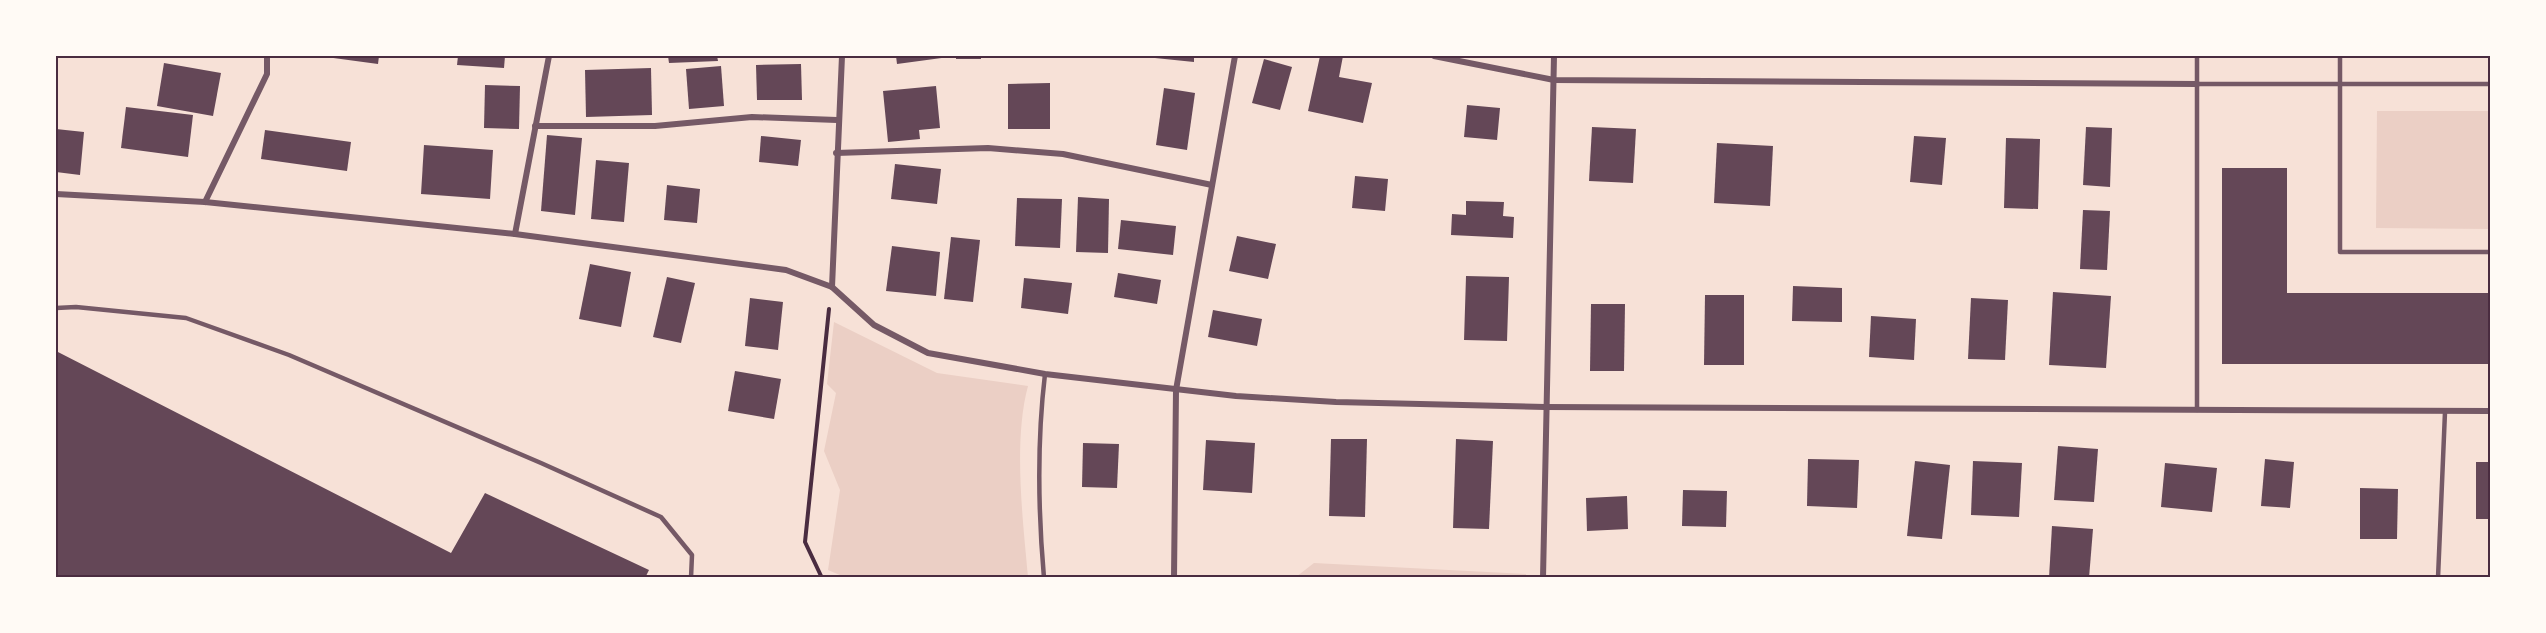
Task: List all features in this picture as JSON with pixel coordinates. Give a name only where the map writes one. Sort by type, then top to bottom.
[{"type":"street","points":[[205,202],[267,74],[267,56]]},
{"type":"street","points":[[515,234],[549,56]]},
{"type":"street","points":[[832,287],[837,120],[842,56]]},
{"type":"street","points":[[1174,578],[1176,390],[1235,56]]},
{"type":"street","points":[[1434,56],[1554,80],[2197,84]]},
{"type":"street","points":[[1543,578],[1554,56]]},
{"type":"street","points":[[535,126],[656,126],[752,117],[837,120]]},
{"type":"street","points":[[836,153],[988,148],[1063,154],[1212,185]]},
{"type":"street","points":[[56,194],[205,202],[515,234],[786,270],[832,287],[874,325],[928,353],[1045,374],[1176,390],[1336,402],[1545,407],[2490,411]]},
{"type":"lane","points":[[2197,56],[2197,410]]},
{"type":"lane","points":[[2340,56],[2340,252],[2490,252]]},
{"type":"lane","points":[[2197,84],[2490,84]]},
{"type":"lane","points":[[56,308],[76,307],[186,318],[289,355],[541,463],[661,518],[692,555],[691,578]]},
{"type":"lane","points":[[1044,578],[1039,499],[1040,414],[1045,374]]},
{"type":"lane","points":[[2438,578],[2445,412]]},
{"type":"path","points":[[822,578],[805,542],[832,287]]},
{"type":"shaded area","points":[[2377,111],[2490,111],[2490,229],[2376,228]]},
{"type":"shaded area","points":[[834,322],[937,373],[1028,386],[1021,431],[1020,481],[1028,577],[847,578],[828,570],[840,490],[824,451],[836,393],[827,384]]},
{"type":"shaded area","points":[[1314,563],[1526,574],[1526,577],[1296,577]]},
{"type":"building","points":[[326,56],[379,56],[378,64]]},
{"type":"building","points":[[458,56],[505,56],[504,68],[457,65]]},
{"type":"building","points":[[668,56],[717,56],[718,61],[669,63]]},
{"type":"building","points":[[896,56],[949,56],[949,57],[897,64]]},
{"type":"building","points":[[956,56],[981,56],[981,59],[956,59]]},
{"type":"building","points":[[1156,56],[1194,56],[1194,62],[1155,58]]},
{"type":"building","points":[[1320,56],[1343,56],[1339,77],[1372,83],[1363,123],[1308,111]]},
{"type":"building","points":[[1264,59],[1292,67],[1280,110],[1252,103]]},
{"type":"building","points":[[164,63],[221,73],[213,116],[157,106]]},
{"type":"building","points":[[801,64],[802,100],[757,100],[756,65]]},
{"type":"building","points":[[721,66],[724,106],[689,109],[686,69]]},
{"type":"building","points":[[651,68],[652,115],[586,117],[585,70]]},
{"type":"building","points":[[1050,83],[1050,129],[1008,129],[1008,84]]},
{"type":"building","points":[[485,85],[520,86],[519,129],[484,128]]},
{"type":"building","points":[[936,86],[940,128],[919,130],[920,139],[888,142],[883,91]]},
{"type":"building","points":[[1164,88],[1195,93],[1187,150],[1156,145]]},
{"type":"building","points":[[1467,105],[1500,108],[1497,140],[1464,137]]},
{"type":"building","points":[[126,107],[193,115],[188,157],[121,148]]},
{"type":"building","points":[[1592,127],[1636,129],[1633,183],[1589,181]]},
{"type":"building","points":[[2086,127],[2112,128],[2110,187],[2083,185]]},
{"type":"building","points":[[56,129],[84,132],[80,175],[56,172]]},
{"type":"building","points":[[265,130],[351,142],[347,171],[261,159]]},
{"type":"building","points":[[547,135],[582,138],[575,215],[541,211]]},
{"type":"building","points":[[761,136],[801,140],[798,166],[759,162]]},
{"type":"building","points":[[1914,136],[1946,138],[1942,185],[1910,182]]},
{"type":"building","points":[[2006,138],[2040,139],[2038,209],[2004,208]]},
{"type":"building","points":[[1717,143],[1773,146],[1770,206],[1714,203]]},
{"type":"building","points":[[424,145],[493,150],[490,199],[421,194]]},
{"type":"building","points":[[596,160],[629,163],[624,222],[591,219]]},
{"type":"building","points":[[895,164],[941,169],[937,204],[891,199]]},
{"type":"building","points":[[2222,168],[2287,168],[2287,293],[2490,293],[2490,364],[2222,364]]},
{"type":"building","points":[[1355,176],[1388,179],[1385,211],[1352,208]]},
{"type":"building","points":[[667,185],[700,189],[697,223],[664,220]]},
{"type":"building","points":[[1078,197],[1109,199],[1108,253],[1076,252]]},
{"type":"building","points":[[1017,198],[1062,199],[1060,248],[1015,246]]},
{"type":"building","points":[[1466,201],[1504,202],[1503,216],[1514,217],[1513,238],[1451,235],[1452,214],[1466,215]]},
{"type":"building","points":[[2083,210],[2110,211],[2107,270],[2080,269]]},
{"type":"building","points":[[1121,220],[1176,226],[1173,255],[1118,249]]},
{"type":"building","points":[[1237,236],[1276,244],[1268,279],[1229,271]]},
{"type":"building","points":[[951,237],[980,240],[973,302],[944,299]]},
{"type":"building","points":[[892,246],[940,252],[936,296],[886,291]]},
{"type":"building","points":[[590,264],[631,272],[621,327],[579,319]]},
{"type":"building","points":[[1118,273],[1161,280],[1157,304],[1114,297]]},
{"type":"building","points":[[1466,276],[1509,277],[1507,341],[1464,340]]},
{"type":"building","points":[[667,277],[695,283],[681,343],[653,337]]},
{"type":"building","points":[[1024,278],[1072,283],[1068,314],[1021,308]]},
{"type":"building","points":[[1793,286],[1842,288],[1842,322],[1792,321]]},
{"type":"building","points":[[2053,292],[2111,296],[2106,368],[2049,365]]},
{"type":"building","points":[[1705,295],[1744,295],[1744,365],[1704,365]]},
{"type":"building","points":[[750,298],[783,302],[778,350],[745,346]]},
{"type":"building","points":[[1971,298],[2008,300],[2005,360],[1968,359]]},
{"type":"building","points":[[1591,304],[1625,304],[1624,371],[1590,371]]},
{"type":"building","points":[[1213,310],[1262,319],[1257,346],[1208,337]]},
{"type":"building","points":[[1871,316],[1916,319],[1914,360],[1869,357]]},
{"type":"building","points":[[56,351],[451,553],[485,493],[649,570],[645,578],[56,578]]},
{"type":"building","points":[[735,371],[781,379],[774,419],[728,411]]},
{"type":"building","points":[[1331,439],[1367,439],[1365,517],[1329,516]]},
{"type":"building","points":[[1456,439],[1493,441],[1489,529],[1453,528]]},
{"type":"building","points":[[1206,440],[1255,443],[1252,493],[1203,490]]},
{"type":"building","points":[[1083,443],[1119,444],[1117,488],[1082,487]]},
{"type":"building","points":[[2058,446],[2098,449],[2094,502],[2054,500]]},
{"type":"building","points":[[1808,459],[1859,460],[1857,508],[1807,506]]},
{"type":"building","points":[[2265,459],[2294,462],[2290,508],[2261,506]]},
{"type":"building","points":[[1915,461],[1950,465],[1942,539],[1907,536]]},
{"type":"building","points":[[1973,461],[2022,463],[2019,517],[1971,515]]},
{"type":"building","points":[[2476,462],[2490,462],[2490,519],[2476,519]]},
{"type":"building","points":[[2165,463],[2217,468],[2212,512],[2161,507]]},
{"type":"building","points":[[2360,488],[2398,489],[2397,539],[2360,539]]},
{"type":"building","points":[[1683,490],[1727,491],[1726,527],[1682,526]]},
{"type":"building","points":[[1627,496],[1628,529],[1587,531],[1586,498]]},
{"type":"building","points":[[2052,526],[2093,529],[2089,578],[2049,578]]}]
